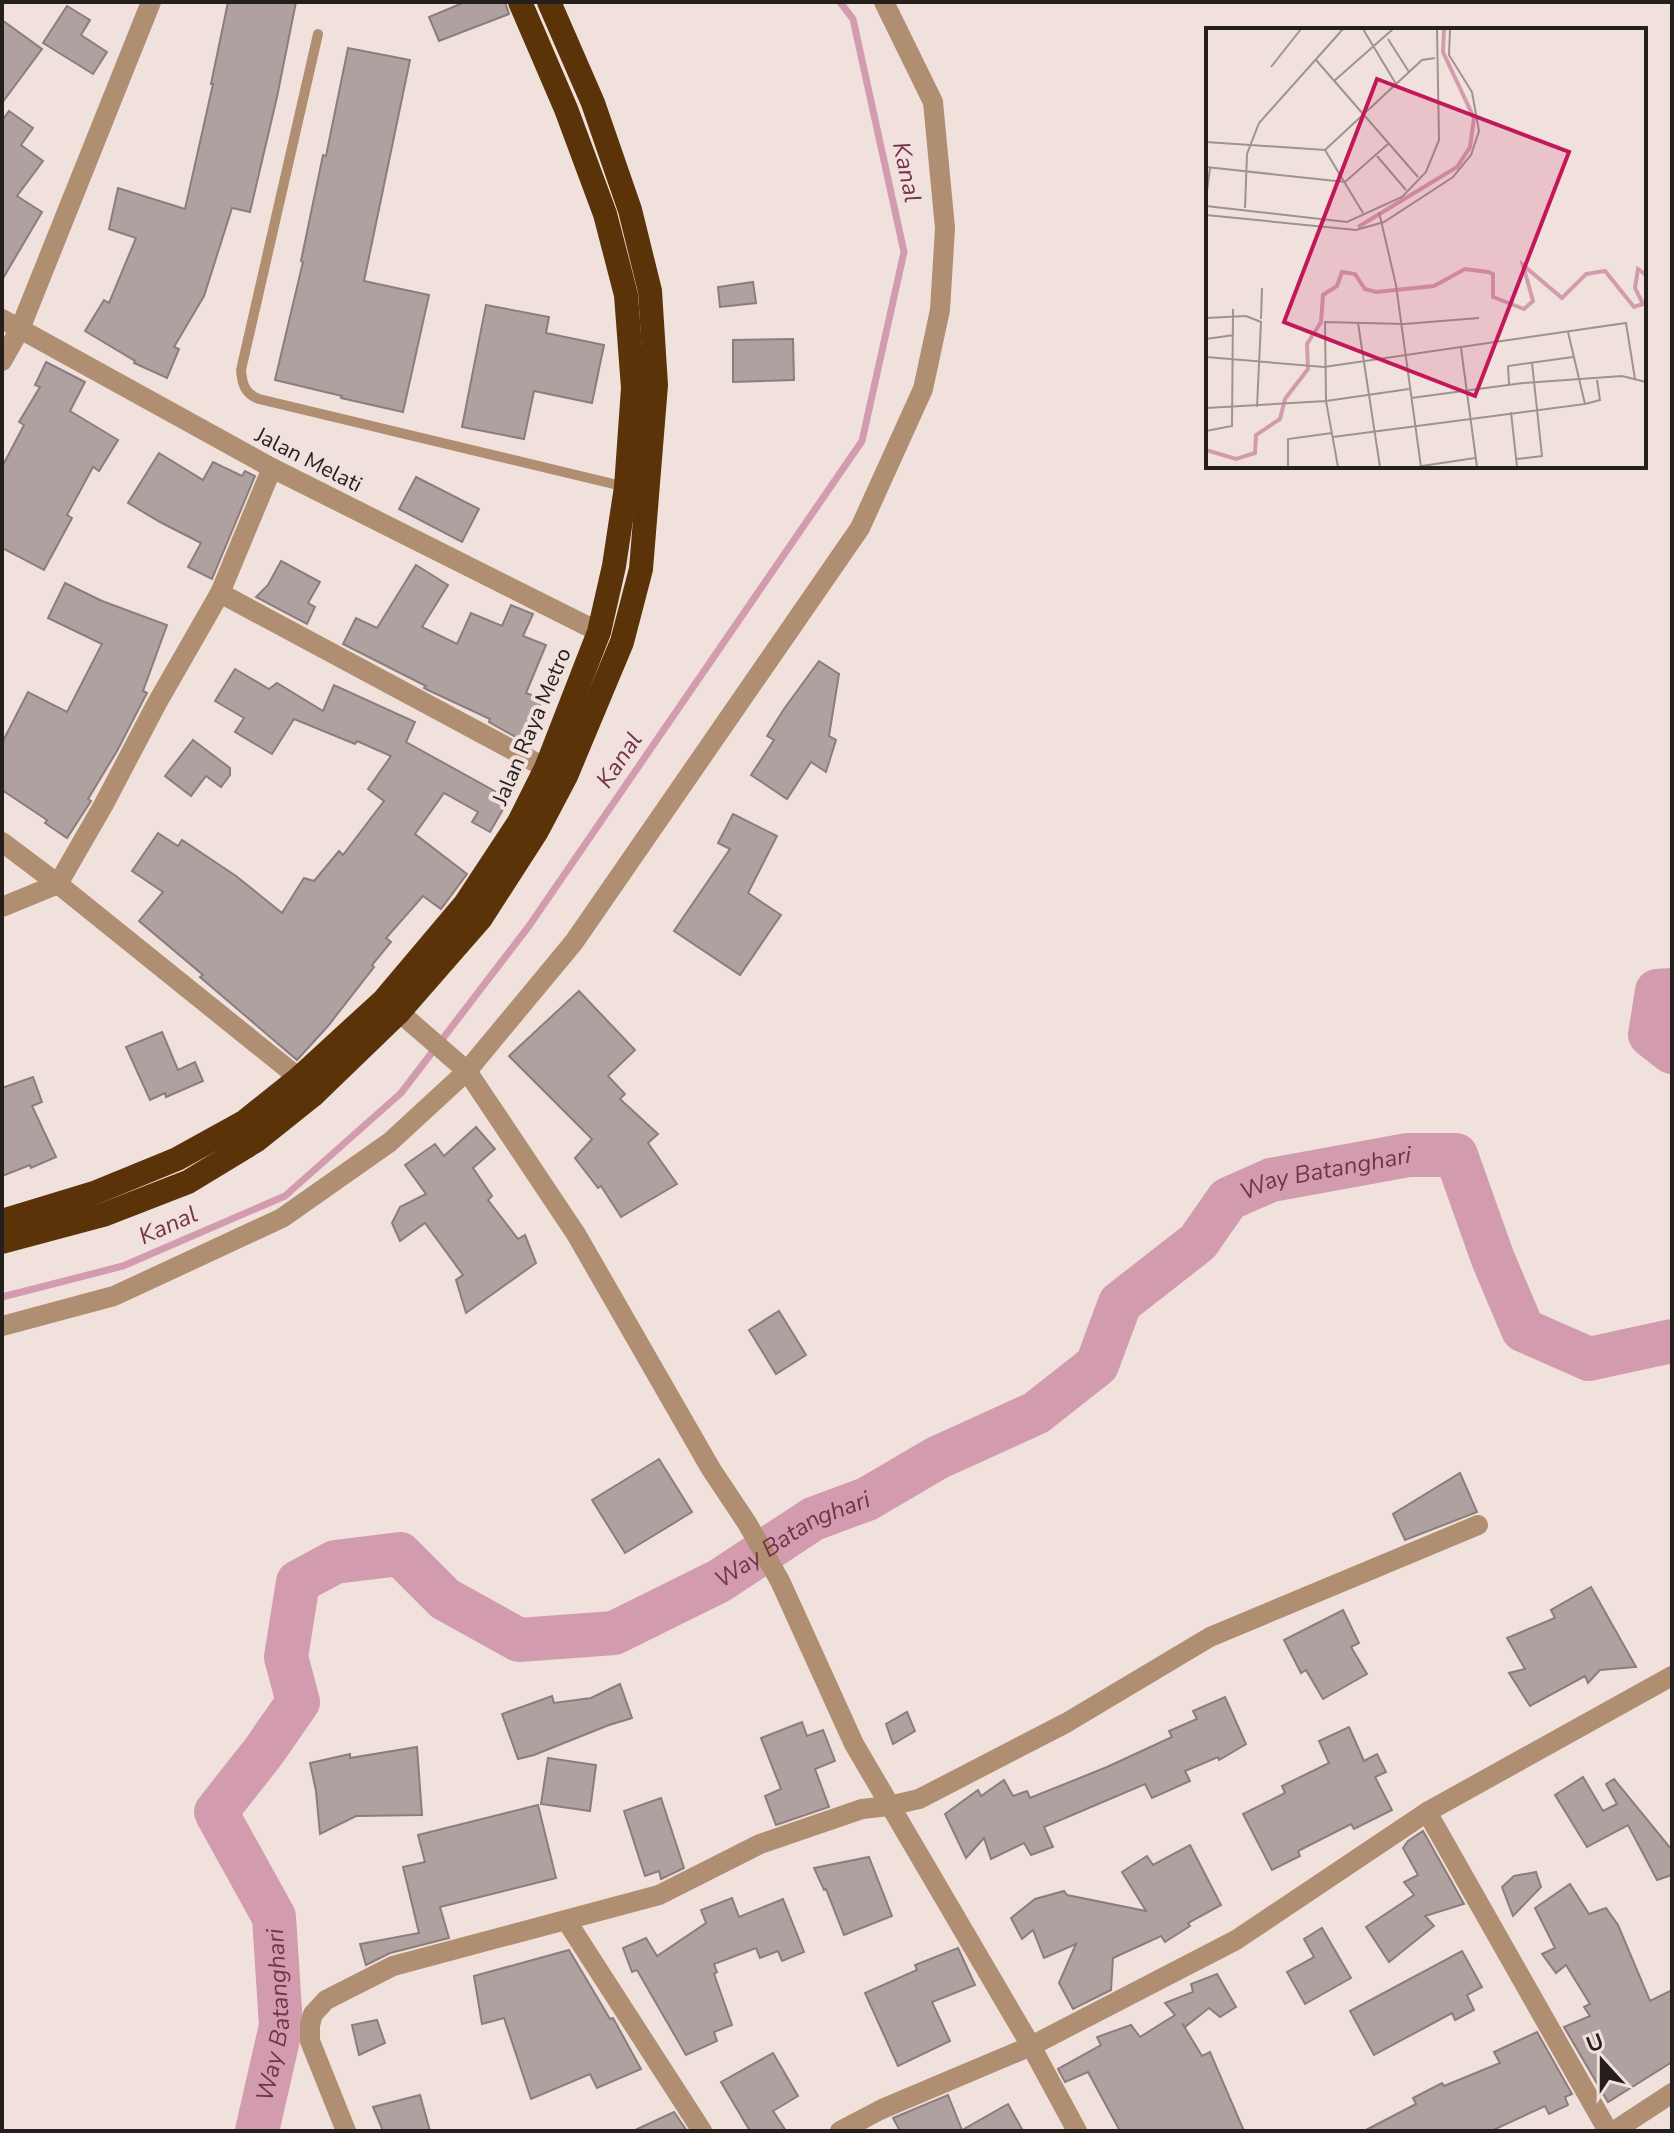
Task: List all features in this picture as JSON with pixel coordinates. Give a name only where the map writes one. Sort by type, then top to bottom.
[{"type":"highway","name":"Jalan Raya Metro","points":[[2,1221],[94,1193],[177,1159],[244,1122],[299,1078],[384,1000],[465,904],[519,822],[546,768],[599,632],[614,566],[626,487],[633,388],[626,295],[605,214],[520,2]]},
{"type":"highway","points":[[2,1242],[103,1215],[188,1182],[257,1140],[312,1096],[399,1012],[481,918],[537,831],[566,776],[622,642],[641,569],[656,385],[650,291],[630,210],[593,103],[549,2]]},
{"type":"street","points":[[2,361],[11,324],[151,2]]},
{"type":"street","points":[[2,1326],[114,1296],[282,1218],[390,1142],[467,1071],[574,942],[860,528],[923,389],[940,310],[945,228],[933,102],[884,2]]},
{"type":"street","name":"Jalan Melati","points":[[11,324],[272,468],[599,632]]},
{"type":"street","points":[[2,907],[58,884],[220,593],[272,468]]},
{"type":"street","points":[[220,593],[546,768]]},
{"type":"street","points":[[2,842],[299,1078]]},
{"type":"street","points":[[399,1012],[467,1071],[576,1234],[711,1469],[780,1581],[854,1744],[1031,2046],[1077,2131]]},
{"type":"street","points":[[346,2131],[310,2041],[313,2014],[326,2000],[393,1966],[659,1895],[760,1844],[862,1809],[919,1799],[1066,1723],[1210,1637],[1478,1525]]},
{"type":"street","points":[[840,2131],[882,2109],[1031,2046],[1236,1940],[1427,1812],[1672,1676]]},
{"type":"street","points":[[1427,1812],[1611,2131],[1672,2093]]},
{"type":"street","points":[[566,1920],[702,2131]]},
{"type":"lane","points":[[318,34],[241,370],[245,389],[259,399],[626,487]]},
{"type":"building","points":[[228,2],[296,2],[250,212],[232,208],[204,296],[174,347],[179,349],[167,378],[134,363],[85,331],[104,300],[109,303],[136,238],[109,229],[118,188],[185,209]]},
{"type":"building","points":[[465,2],[505,2],[509,14],[439,41],[429,17]]},
{"type":"building","points":[[67,6],[90,20],[81,35],[107,52],[93,74],[43,43]]},
{"type":"building","points":[[2,20],[42,49],[2,103]]},
{"type":"building","points":[[348,48],[410,60],[364,281],[429,295],[403,412],[275,380]]},
{"type":"building","points":[[9,111],[33,128],[21,145],[43,161],[17,196],[42,212],[2,280],[2,121]]},
{"type":"building","points":[[753,282],[756,303],[720,307],[718,287]]},
{"type":"building","points":[[486,305],[549,317],[546,333],[604,345],[592,403],[534,391],[524,439],[462,427]]},
{"type":"building","points":[[793,339],[794,380],[733,382],[733,340]]},
{"type":"building","points":[[46,362],[85,382],[70,411],[118,440],[99,471],[93,467],[67,515],[72,518],[44,570],[2,548],[2,467],[24,425],[19,422],[40,387],[35,385]]},
{"type":"building","points":[[159,453],[203,480],[213,462],[242,476],[245,471],[255,476],[212,579],[188,567],[201,543],[128,503]]},
{"type":"building","points":[[416,477],[479,509],[462,542],[399,509]]},
{"type":"building","points":[[281,561],[320,582],[308,603],[315,607],[307,624],[256,597],[268,585]]},
{"type":"building","points":[[416,565],[448,585],[422,627],[457,644],[471,613],[502,626],[511,605],[533,614],[523,636],[546,645],[526,693],[542,699],[534,723],[537,724],[528,744],[489,722],[490,719],[343,644],[356,618],[377,628]]},
{"type":"building","points":[[65,583],[102,601],[167,625],[143,691],[147,693],[88,799],[91,801],[67,838],[45,823],[47,820],[2,790],[2,743],[28,692],[67,712],[102,644],[48,618]]},
{"type":"building","points":[[819,661],[839,674],[829,736],[836,740],[826,772],[811,762],[787,799],[751,775],[774,740],[767,736]]},
{"type":"building","points":[[235,669],[269,689],[277,683],[323,711],[334,685],[415,722],[406,742],[509,799],[490,832],[472,822],[478,812],[444,793],[415,834],[467,874],[441,909],[423,896],[386,938],[391,942],[372,965],[374,967],[297,1060],[139,921],[163,892],[132,871],[158,833],[178,846],[182,840],[236,876],[282,913],[304,878],[314,881],[339,851],[343,855],[384,801],[368,789],[391,756],[294,719],[272,754],[235,732],[244,718],[215,701]]},
{"type":"building","points":[[193,740],[230,768],[230,775],[221,787],[206,776],[191,796],[165,776]]},
{"type":"building","points":[[733,814],[777,836],[748,893],[781,915],[740,975],[674,931],[730,849],[718,843]]},
{"type":"building","points":[[579,991],[635,1050],[608,1076],[625,1094],[620,1099],[658,1134],[648,1143],[677,1184],[621,1217],[601,1186],[598,1188],[575,1158],[592,1139],[509,1056]]},
{"type":"building","points":[[162,1032],[178,1070],[195,1062],[203,1081],[166,1097],[165,1093],[150,1100],[126,1047]]},
{"type":"building","points":[[33,1077],[42,1102],[32,1106],[56,1157],[2,1176],[2,1088]]},
{"type":"building","points":[[476,1127],[495,1149],[473,1168],[492,1196],[488,1200],[518,1239],[525,1235],[536,1263],[466,1313],[456,1280],[463,1275],[425,1223],[400,1241],[392,1223],[400,1207],[426,1194],[405,1165],[435,1144],[444,1156]]},
{"type":"building","points":[[779,1311],[806,1355],[776,1374],[749,1330]]},
{"type":"building","points":[[659,1459],[692,1512],[625,1553],[592,1500]]},
{"type":"building","points":[[1460,1473],[1477,1512],[1405,1540],[1393,1514]]},
{"type":"building","points":[[1591,1587],[1636,1667],[1600,1670],[1588,1683],[1585,1676],[1530,1706],[1509,1673],[1525,1669],[1507,1638],[1555,1618],[1551,1610]]},
{"type":"building","points":[[1343,1610],[1359,1643],[1351,1647],[1367,1674],[1323,1699],[1306,1670],[1301,1673],[1284,1640]]},
{"type":"building","points":[[620,1684],[632,1718],[518,1759],[502,1714],[552,1696],[554,1703],[591,1698]]},
{"type":"building","points":[[1225,1697],[1246,1744],[1219,1760],[1218,1757],[1185,1771],[1190,1781],[1152,1798],[1145,1784],[1044,1827],[1053,1847],[1031,1855],[1024,1843],[991,1859],[984,1838],[966,1858],[945,1814],[978,1790],[981,1796],[1004,1780],[1013,1796],[1027,1791],[1030,1798],[1172,1737],[1169,1731],[1197,1719],[1193,1711]]},
{"type":"building","points":[[907,1712],[915,1731],[893,1744],[886,1724]]},
{"type":"building","points":[[802,1722],[807,1736],[823,1730],[835,1761],[815,1769],[829,1807],[776,1825],[765,1796],[781,1789],[761,1738]]},
{"type":"building","points":[[1349,1727],[1364,1761],[1377,1754],[1386,1772],[1375,1777],[1392,1810],[1354,1829],[1351,1824],[1298,1851],[1300,1856],[1272,1870],[1243,1814],[1285,1793],[1282,1786],[1329,1763],[1319,1741]]},
{"type":"building","points":[[417,1747],[422,1815],[356,1816],[320,1834],[310,1763],[350,1754],[350,1758]]},
{"type":"building","points":[[548,1758],[596,1765],[590,1811],[541,1804]]},
{"type":"building","points":[[1583,1777],[1603,1811],[1617,1804],[1606,1784],[1614,1779],[1672,1850],[1672,1875],[1657,1880],[1628,1825],[1587,1847],[1555,1795]]},
{"type":"building","points":[[661,1798],[684,1868],[661,1879],[659,1871],[645,1876],[624,1811]]},
{"type":"building","points":[[538,1805],[556,1878],[440,1907],[449,1938],[390,1953],[366,1965],[360,1944],[419,1933],[403,1867],[425,1862],[418,1835]]},
{"type":"building","points":[[1423,1831],[1464,1904],[1425,1916],[1434,1926],[1389,1962],[1366,1927],[1414,1895],[1404,1882],[1418,1875],[1403,1848]]},
{"type":"building","points":[[1190,1845],[1221,1905],[1188,1923],[1190,1926],[1165,1942],[1161,1936],[1113,1958],[1111,1990],[1073,2009],[1059,1983],[1076,1944],[1044,1958],[1033,1930],[1022,1939],[1011,1918],[1035,1899],[1064,1891],[1067,1895],[1146,1911],[1122,1872],[1147,1856],[1153,1865]]},
{"type":"building","points":[[869,1857],[892,1916],[844,1935],[814,1868]]},
{"type":"building","points":[[1536,1872],[1541,1887],[1513,1916],[1502,1887],[1514,1876]]},
{"type":"building","points":[[1570,1884],[1589,1914],[1606,1908],[1618,1925],[1650,2001],[1672,1990],[1672,2062],[1608,2102],[1564,2027],[1590,2016],[1584,2007],[1590,2004],[1566,1965],[1556,1973],[1542,1954],[1555,1948],[1535,1908]]},
{"type":"building","points":[[732,1898],[739,1917],[783,1899],[804,1952],[782,1961],[778,1951],[760,1958],[756,1948],[714,1964],[717,1972],[714,1974],[732,2025],[714,2032],[717,2041],[686,2055],[637,1970],[632,1972],[623,1948],[646,1938],[657,1956],[706,1923],[701,1910]]},
{"type":"building","points":[[1322,1928],[1351,1978],[1305,2004],[1287,1972],[1314,1957],[1304,1939]]},
{"type":"building","points":[[958,1948],[975,1985],[932,2002],[950,2041],[898,2066],[865,1993],[917,1970],[915,1965]]},
{"type":"building","points":[[569,1950],[610,2019],[613,2018],[641,2069],[597,2088],[590,2074],[531,2099],[504,2018],[482,2024],[474,1976]]},
{"type":"building","points":[[1462,1951],[1482,1987],[1467,1995],[1474,2010],[1455,2020],[1452,2013],[1374,2055],[1350,2011]]},
{"type":"building","points":[[1217,1974],[1236,2007],[1220,2017],[1209,2008],[1185,2027],[1182,2023],[1202,2056],[1210,2052],[1244,2131],[1120,2131],[1088,2072],[1065,2082],[1058,2069],[1101,2045],[1097,2037],[1131,2025],[1140,2037],[1175,2015],[1165,2003],[1193,1992],[1191,1984]]},
{"type":"building","points":[[377,2020],[385,2043],[359,2055],[352,2025]]},
{"type":"building","points":[[1537,2032],[1572,2094],[1565,2097],[1568,2105],[1549,2114],[1545,2106],[1491,2131],[1364,2131],[1416,2104],[1413,2098],[1442,2083],[1444,2086],[1500,2063],[1494,2052]]},
{"type":"building","points":[[773,2053],[798,2096],[773,2111],[786,2131],[750,2131],[721,2082]]},
{"type":"building","points":[[420,2095],[430,2131],[383,2131],[373,2107]]},
{"type":"building","points":[[948,2095],[962,2130],[1008,2104],[1023,2131],[900,2131],[893,2118]]},
{"type":"building","points":[[674,2112],[687,2131],[633,2131]]},
{"type":"waterway","name":"Kanal","points":[[2,1297],[123,1266],[285,1196],[401,1093],[529,926],[862,441],[904,252],[853,19],[840,2]]},
{"type":"waterway","name":"Way Batanghari","points":[[1672,990],[1657,991],[1650,1035],[1672,1052]]},
{"type":"waterway","name":"Way Batanghari","points":[[257,2131],[281,2026],[274,1917],[216,1812],[298,1702],[286,1657],[298,1582],[335,1562],[400,1554],[445,1599],[519,1640],[614,1633],[719,1581],[813,1519],[867,1499],[937,1458],[1036,1413],[1097,1365],[1120,1303],[1198,1242],[1228,1199],[1271,1180],[1408,1155],[1456,1155],[1493,1259],[1523,1330],[1589,1359],[1672,1341]]}]
